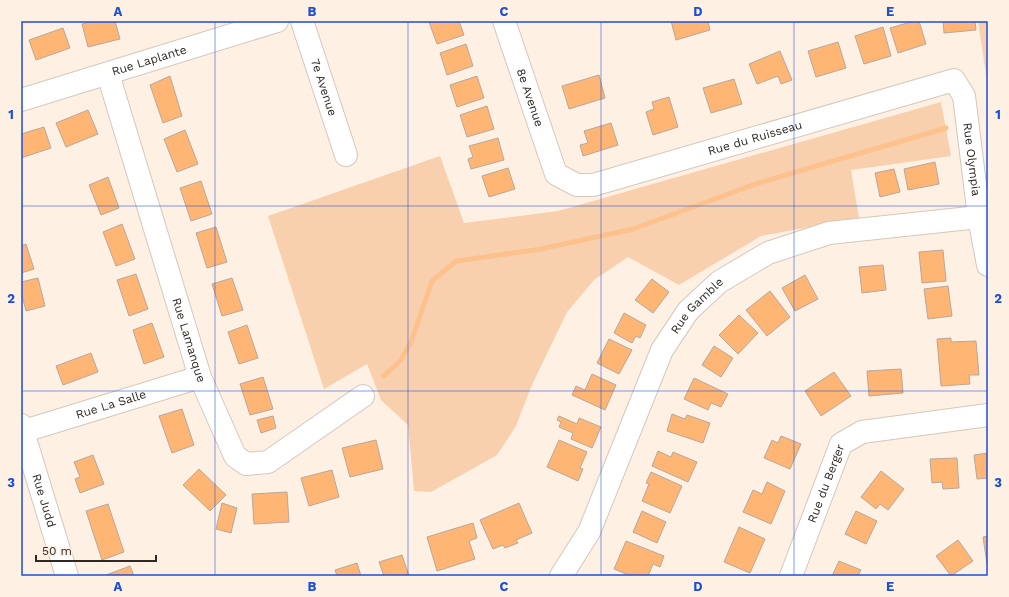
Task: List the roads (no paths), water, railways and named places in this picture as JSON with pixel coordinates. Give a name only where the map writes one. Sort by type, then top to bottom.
[{"type":"street","name":"Rue Laplante","points":[[21,100],[277,21]]},
{"type":"street","name":"7e Avenue","points":[[302,21],[346,155]]},
{"type":"street","name":"8e Avenue","points":[[504,21],[556,174]]},
{"type":"street","name":"Rue Lamanque","points":[[108,74],[200,377],[235,456],[246,464],[268,462],[342,402],[363,396]]},
{"type":"street","name":"Rue du Ruisseau","points":[[556,174],[577,185],[593,185],[954,80]]},
{"type":"street","name":"Rue Olympia","points":[[954,80],[964,96],[979,217],[988,265]]},
{"type":"street","name":"Rue Gamble","points":[[562,576],[589,532],[662,350],[688,311],[719,282],[768,253],[829,233],[979,217]]},
{"type":"street","name":"Rue La Salle","points":[[22,430],[200,377]]},
{"type":"street","name":"Rue du Berger","points":[[791,576],[841,444],[862,432],[988,415]]},
{"type":"street","name":"Rue Judd","points":[[22,430],[67,576]]},
{"type":"waterway","points":[[384,376],[400,361],[411,342],[432,281],[456,261],[541,249],[633,229],[758,183],[946,128]]}]
